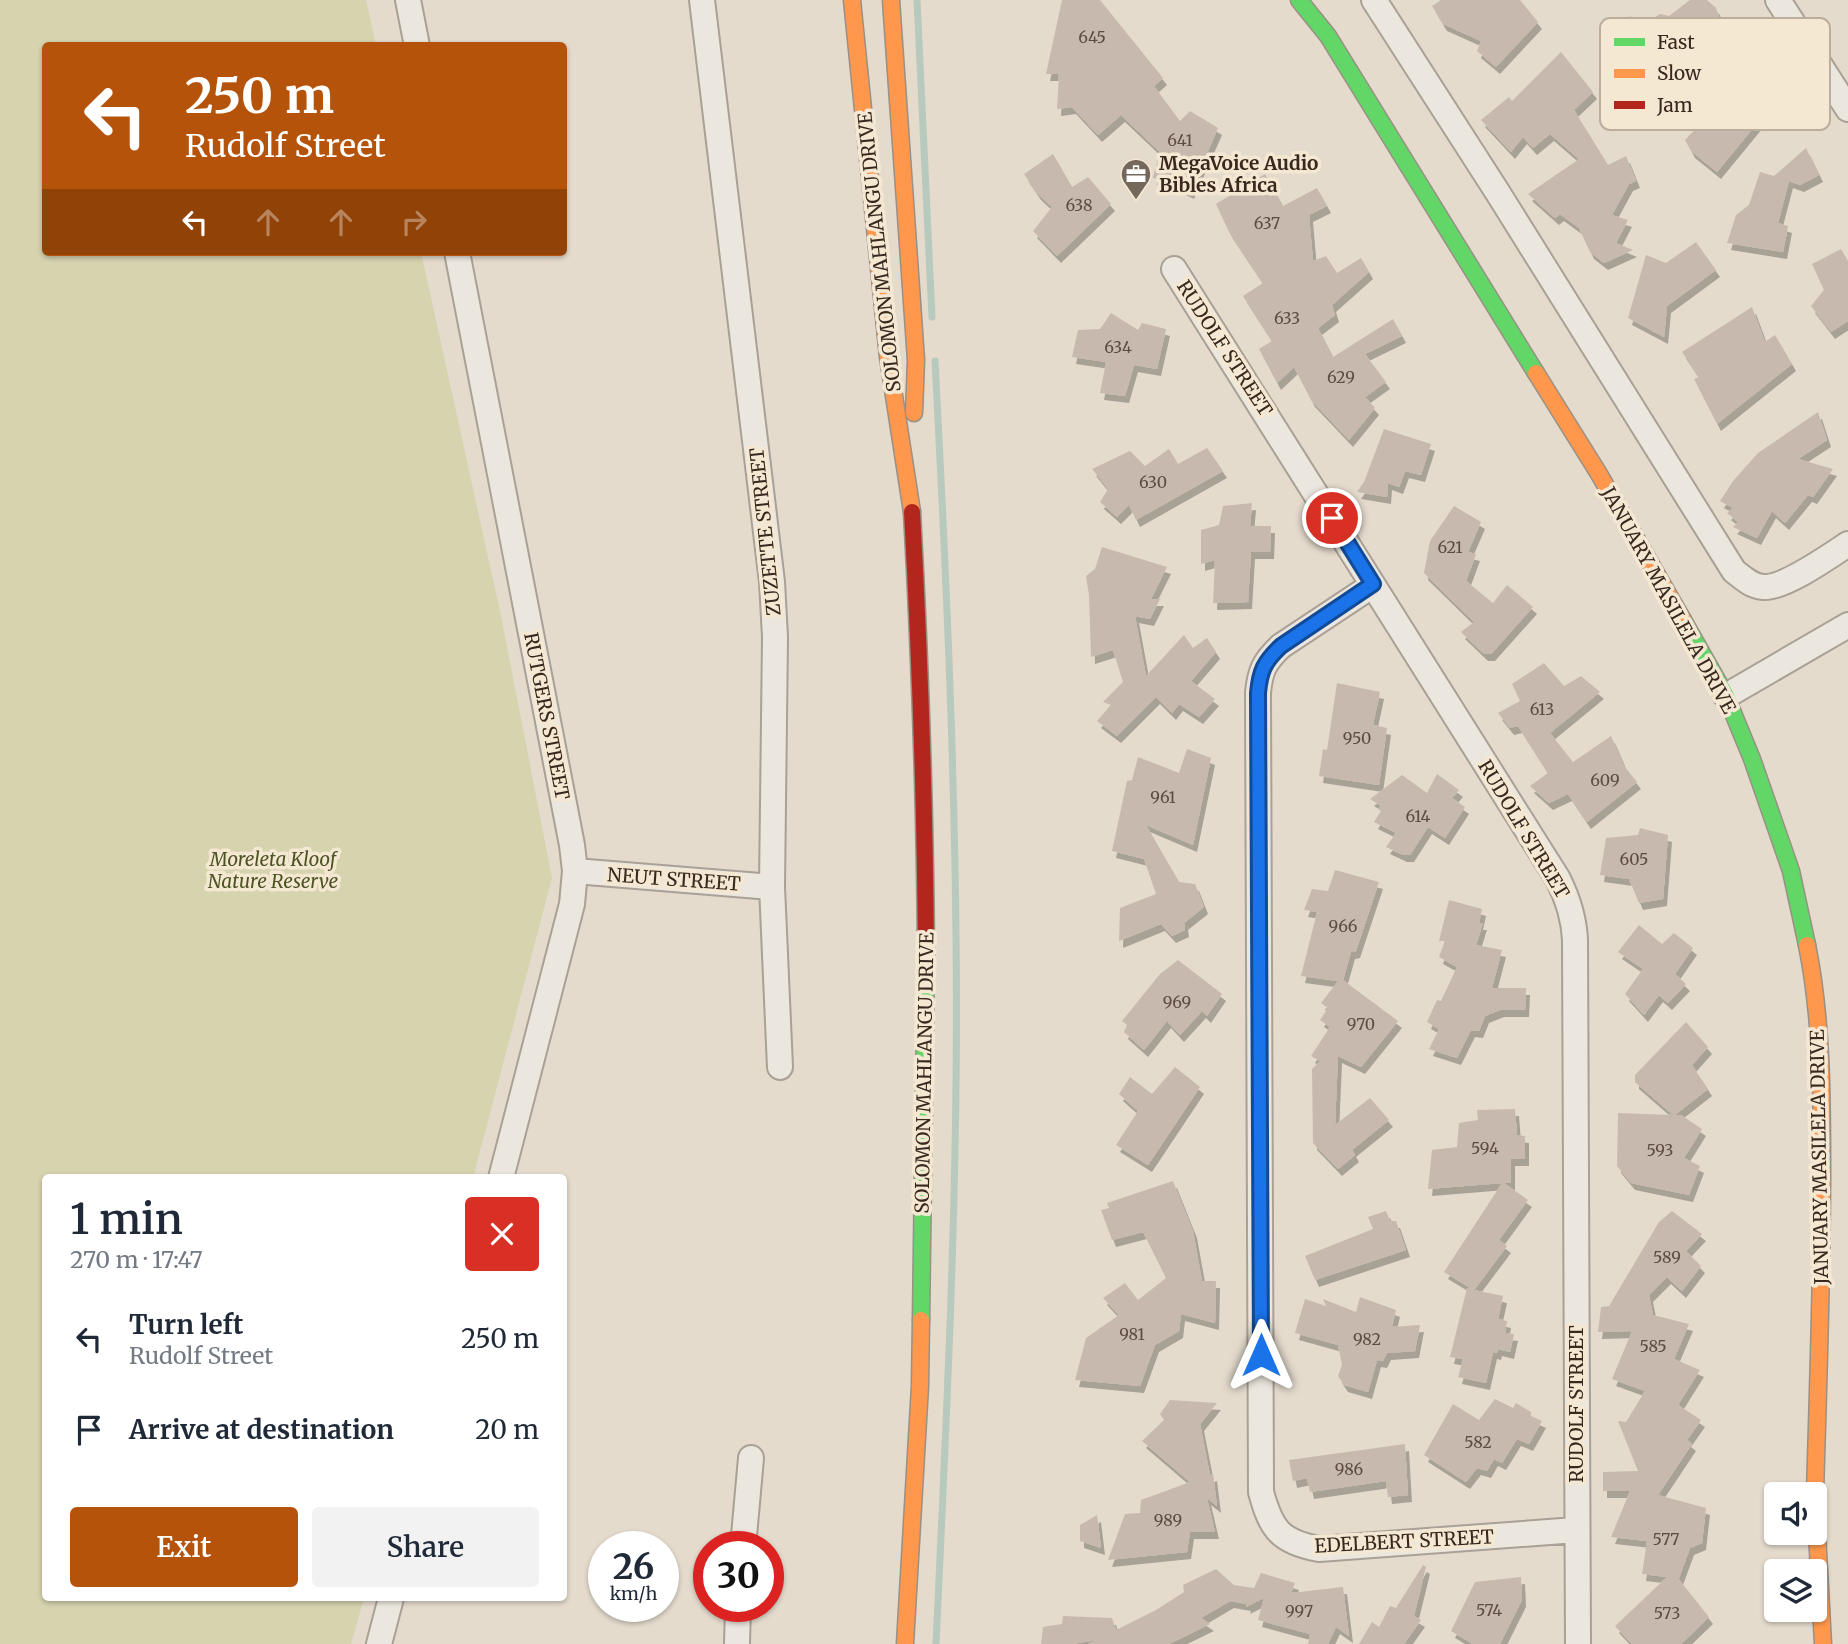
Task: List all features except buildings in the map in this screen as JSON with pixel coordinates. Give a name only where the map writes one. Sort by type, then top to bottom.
[{"type":"main road","name":"SOLOMON MAHLANGU DRIVE","points":[[852,0],[888,357],[911,503]]},
{"type":"main road","name":"SOLOMON MAHLANGU DRIVE","points":[[891,0],[916,360],[911,503],[925,835],[926,962],[920,1386],[905,1644]]},
{"type":"main road","name":"JANUARY MASILELA DRIVE","points":[[1299,0],[1320,24]]},
{"type":"main road","name":"JANUARY MASILELA DRIVE","points":[[1308,0],[1320,24],[1599,474],[1726,696],[1752,759],[1791,871],[1814,980],[1822,1095],[1822,1275],[1815,1482]]},
{"type":"main road","name":"JANUARY MASILELA DRIVE","points":[[1818,1545],[1823,1644]]},
{"type":"street","points":[[408,0],[416,42]]},
{"type":"street","name":"ZUZETTE STREET","points":[[702,0],[772,582],[775,637],[772,887],[780,1067]]},
{"type":"street","points":[[1374,0],[1734,570],[1748,582],[1762,587],[1774,586],[1848,544]]},
{"type":"street","points":[[1778,0],[1790,18]]},
{"type":"street","points":[[1830,81],[1848,109]]},
{"type":"street","name":"RUTGERS STREET","points":[[458,256],[570,832],[575,871],[572,904],[502,1174]]},
{"type":"street","name":"RUDOLF STREET","points":[[1174,269],[1558,879],[1569,901],[1574,922],[1578,1644]]},
{"type":"street","name":"EDELBERT STREET","points":[[1373,584],[1281,646],[1271,655],[1260,674],[1261,1492],[1267,1517],[1279,1532],[1297,1545],[1318,1549],[1576,1531]]},
{"type":"street","points":[[1726,696],[1848,625]]},
{"type":"street","name":"NEUT STREET","points":[[575,871],[772,887]]},
{"type":"street","points":[[744,1531],[751,1458]]},
{"type":"street","points":[[379,1644],[390,1601]]},
{"type":"street","points":[[737,1644],[738,1622]]},
{"type":"green space","name":"Moreleta Kloof Nature Reserve","points":[[0,0],[366,0],[375,42],[42,42],[42,256],[422,256],[501,616],[552,878],[474,1174],[42,1174],[42,1601],[363,1601],[351,1644],[0,1644]]},
{"type":"waterway","points":[[917,0],[932,317]]},
{"type":"waterway","points":[[935,361],[951,719],[956,1024],[951,1290],[936,1644]]},
{"type":"traffic: fast","points":[[1299,0],[1328,36],[1536,373]]},
{"type":"traffic: fast","points":[[1683,620],[1726,696],[1752,759],[1791,871],[1807,945]]},
{"type":"traffic: fast","points":[[921,1320],[926,953]]},
{"type":"traffic: slow","points":[[852,0],[888,357],[912,512]]},
{"type":"traffic: slow","points":[[891,0],[916,360],[914,413]]},
{"type":"traffic: slow","points":[[1536,373],[1599,474],[1683,620]]},
{"type":"traffic: slow","points":[[1807,945],[1816,1001],[1822,1116],[1815,1482]]},
{"type":"traffic: slow","points":[[905,1644],[920,1386],[921,1320]]},
{"type":"traffic: slow","points":[[1818,1545],[1823,1644]]},
{"type":"traffic: jam","points":[[912,512],[922,732],[926,953]]},
{"type":"place","name":"MegaVoice Audio Bibles Africa","points":[[1136,201]]},
{"type":"route","points":[[1261,1355],[1258,693],[1260,674],[1271,655],[1373,584],[1332,518]]}]
